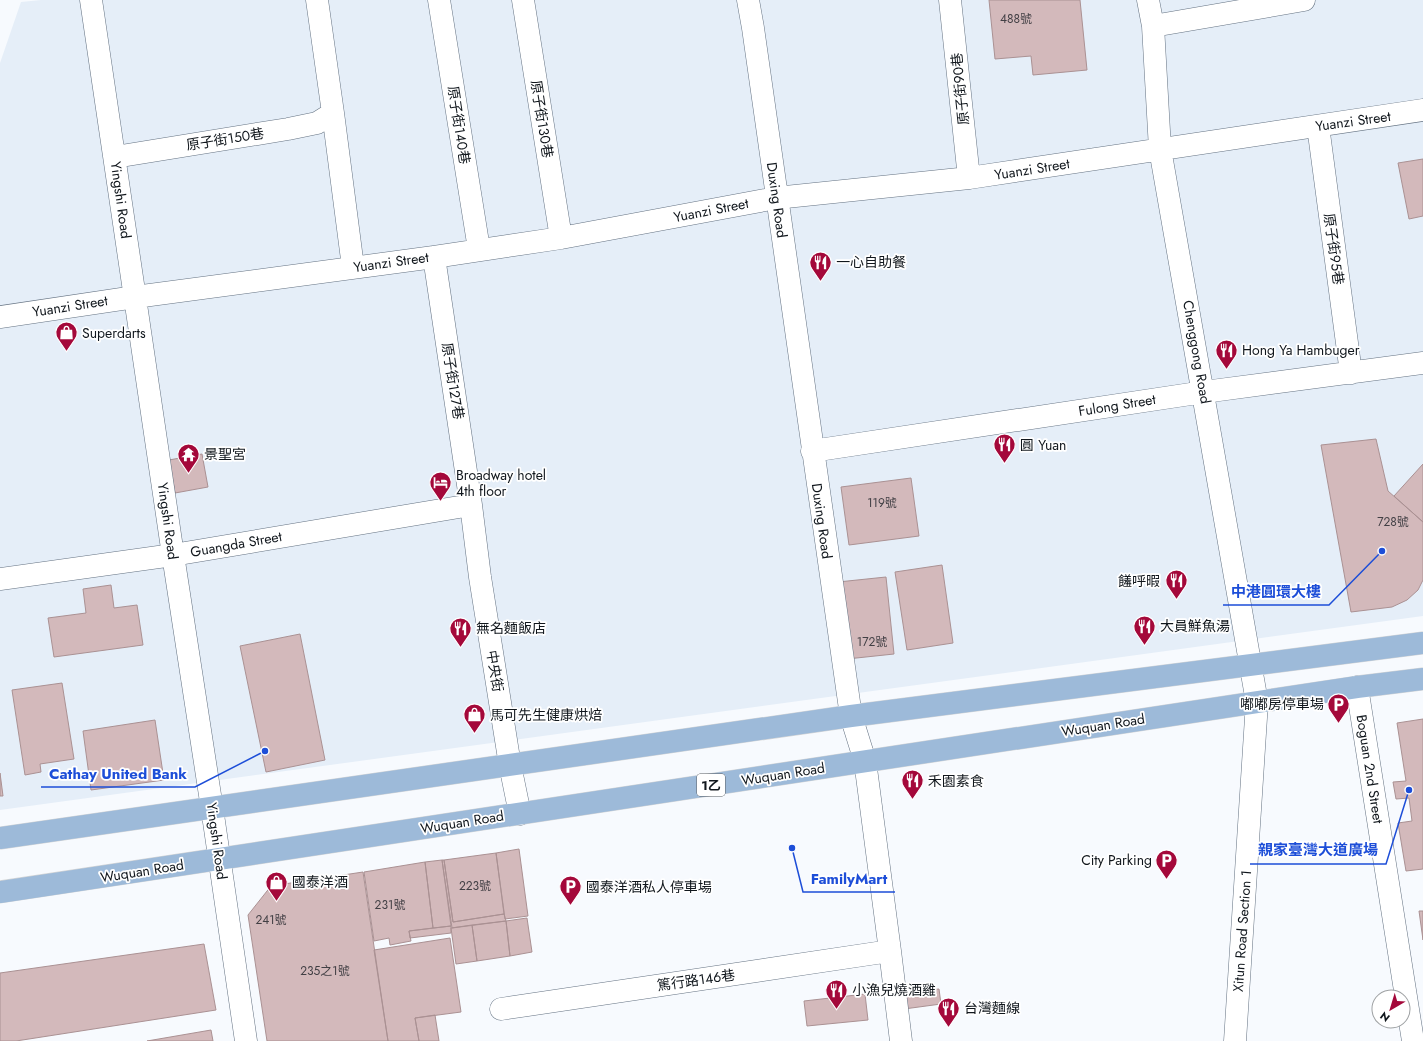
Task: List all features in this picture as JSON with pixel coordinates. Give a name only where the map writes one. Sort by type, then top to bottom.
[{"type":"main road","points":[[0,838],[851,716],[1423,643]]},
{"type":"main road","name":"Wuquan Road","points":[[0,892],[1357,687],[1423,679]]},
{"type":"street","name":"Yingshi Road","points":[[92,0],[246,1041]]},
{"type":"street","points":[[317,0],[353,267]]},
{"type":"street","name":"原子街140巷","points":[[439,0],[479,249]]},
{"type":"street","name":"原子街130巷","points":[[523,0],[561,238]]},
{"type":"street","name":"Duxing Road","points":[[748,0],[851,716],[865,761],[901,1041]]},
{"type":"street","name":"原子街90巷","points":[[950,0],[969,178]]},
{"type":"street","name":"Chenggong Road","points":[[1148,0],[1153,26],[1160,149],[1204,392],[1257,702]]},
{"type":"street","points":[[1153,26],[1304,0]]},
{"type":"street","name":"Yuanzi Street","points":[[0,317],[135,296],[561,238],[776,198],[969,178],[1423,110]]},
{"type":"street","name":"原子街150巷","points":[[115,157],[288,129],[317,122],[333,113]]},
{"type":"street","name":"原子街95巷","points":[[1318,126],[1351,373]]},
{"type":"street","name":"原子街127巷","points":[[434,256],[472,505]]},
{"type":"street","name":"Fulong Street","points":[[812,451],[1204,392],[1423,363]]},
{"type":"street","name":"Guangda Street","points":[[0,579],[173,555],[472,505]]},
{"type":"street","name":"中央街","points":[[472,505],[480,577],[510,765],[520,814]]},
{"type":"street","name":"Boguan 2nd Street","points":[[1357,687],[1413,1041]]},
{"type":"street","name":"Xitun Road Section 1","points":[[1235,1041],[1257,702]]},
{"type":"street","name":"篤行路146巷","points":[[501,1008],[890,950]]},
{"type":"shaded area","points":[[41,0],[1423,0],[1423,616],[0,810],[0,63],[21,2]]},
{"type":"building","points":[[989,0],[1080,0],[1087,70],[1033,75],[1031,56],[995,59]]},
{"type":"building","points":[[1423,159],[1423,216],[1409,219],[1398,163]]},
{"type":"building","points":[[1376,439],[1388,491],[1423,522],[1423,580],[1418,590],[1407,600],[1392,607],[1351,612],[1321,445]]},
{"type":"building","name":"景聖宮","points":[[202,454],[208,487],[175,493],[169,460]]},
{"type":"building","points":[[1423,464],[1423,522],[1394,496]]},
{"type":"building","points":[[911,478],[919,536],[849,545],[841,487]]},
{"type":"building","points":[[942,565],[953,643],[907,650],[895,572]]},
{"type":"building","points":[[886,577],[894,654],[847,659],[838,582]]},
{"type":"building","points":[[111,585],[114,608],[137,605],[143,645],[54,657],[48,618],[86,613],[83,589]]},
{"type":"building","points":[[300,634],[325,760],[266,772],[240,646]]},
{"type":"building","points":[[62,683],[74,759],[40,764],[41,772],[25,775],[12,690]]},
{"type":"building","points":[[1423,719],[1423,869],[1406,871],[1398,823],[1412,821],[1409,798],[1396,799],[1393,782],[1406,781],[1397,723]]},
{"type":"building","points":[[155,720],[164,780],[91,790],[83,731]]},
{"type":"building","points":[[0,773],[3,796],[0,796]]},
{"type":"building","points":[[519,849],[528,916],[505,919],[496,853]]},
{"type":"building","points":[[496,853],[504,914],[453,922],[444,860]]},
{"type":"building","points":[[442,860],[444,860],[453,922],[504,914],[506,921],[452,928]]},
{"type":"building","points":[[442,860],[451,926],[433,928],[425,862]]},
{"type":"building","points":[[425,862],[433,928],[409,931],[411,941],[390,945],[389,938],[374,941],[364,872]]},
{"type":"building","points":[[363,872],[388,1041],[267,1041],[248,915],[271,886]]},
{"type":"building","points":[[1419,911],[1423,911],[1423,940]]},
{"type":"building","points":[[527,918],[532,952],[510,956],[506,921]]},
{"type":"building","points":[[506,921],[510,956],[477,961],[472,925]]},
{"type":"building","points":[[472,925],[477,961],[456,964],[451,928]]},
{"type":"building","points":[[451,926],[451,933],[410,938],[409,931]]},
{"type":"building","points":[[450,938],[461,1012],[415,1018],[419,1041],[388,1041],[374,950]]},
{"type":"building","points":[[204,944],[216,1010],[16,1041],[0,1041],[0,973]]},
{"type":"building","name":"小漁兒燒酒雞","points":[[939,989],[941,1004],[904,1009],[902,993]]},
{"type":"building","name":"小漁兒燒酒雞","points":[[865,994],[868,1020],[807,1026],[804,1001]]},
{"type":"building","points":[[435,1015],[439,1041],[419,1041],[415,1018]]},
{"type":"building","points":[[211,1030],[213,1041],[147,1041]]},
{"type":"place","name":"一心自助餐","points":[[820,282]]},
{"type":"place","name":"Superdarts","points":[[66,352]]},
{"type":"place","name":"Hong Ya Hambuger","points":[[1227,370]]},
{"type":"place","name":"圓 Yuan","points":[[1004,464]]},
{"type":"place","name":"景聖宮","points":[[189,474]]},
{"type":"place","name":"Broadway hotel 4th floor","points":[[440,502]]},
{"type":"place","name":"中港圓環大樓","points":[[1382,551]]},
{"type":"place","name":"饈呼暇","points":[[1176,600]]},
{"type":"place","name":"大員鮮魚湯","points":[[1145,646]]},
{"type":"place","name":"無名麵飯店","points":[[460,648]]},
{"type":"place","name":"嘟嘟房停車場","points":[[1339,724]]},
{"type":"place","name":"馬可先生健康烘焙","points":[[475,734]]},
{"type":"place","name":"Cathay United Bank","points":[[265,751]]},
{"type":"place","name":"親家臺灣大道廣場","points":[[1409,790]]},
{"type":"place","name":"禾園素食","points":[[912,800]]},
{"type":"place","name":"FamilyMart","points":[[792,848]]},
{"type":"place","name":"City Parking","points":[[1167,880]]},
{"type":"place","name":"國泰洋酒","points":[[277,902]]},
{"type":"place","name":"國泰洋酒私人停車場","points":[[571,906]]},
{"type":"place","name":"小漁兒燒酒雞","points":[[836,1010]]},
{"type":"place","name":"台灣麵線","points":[[948,1028]]}]
